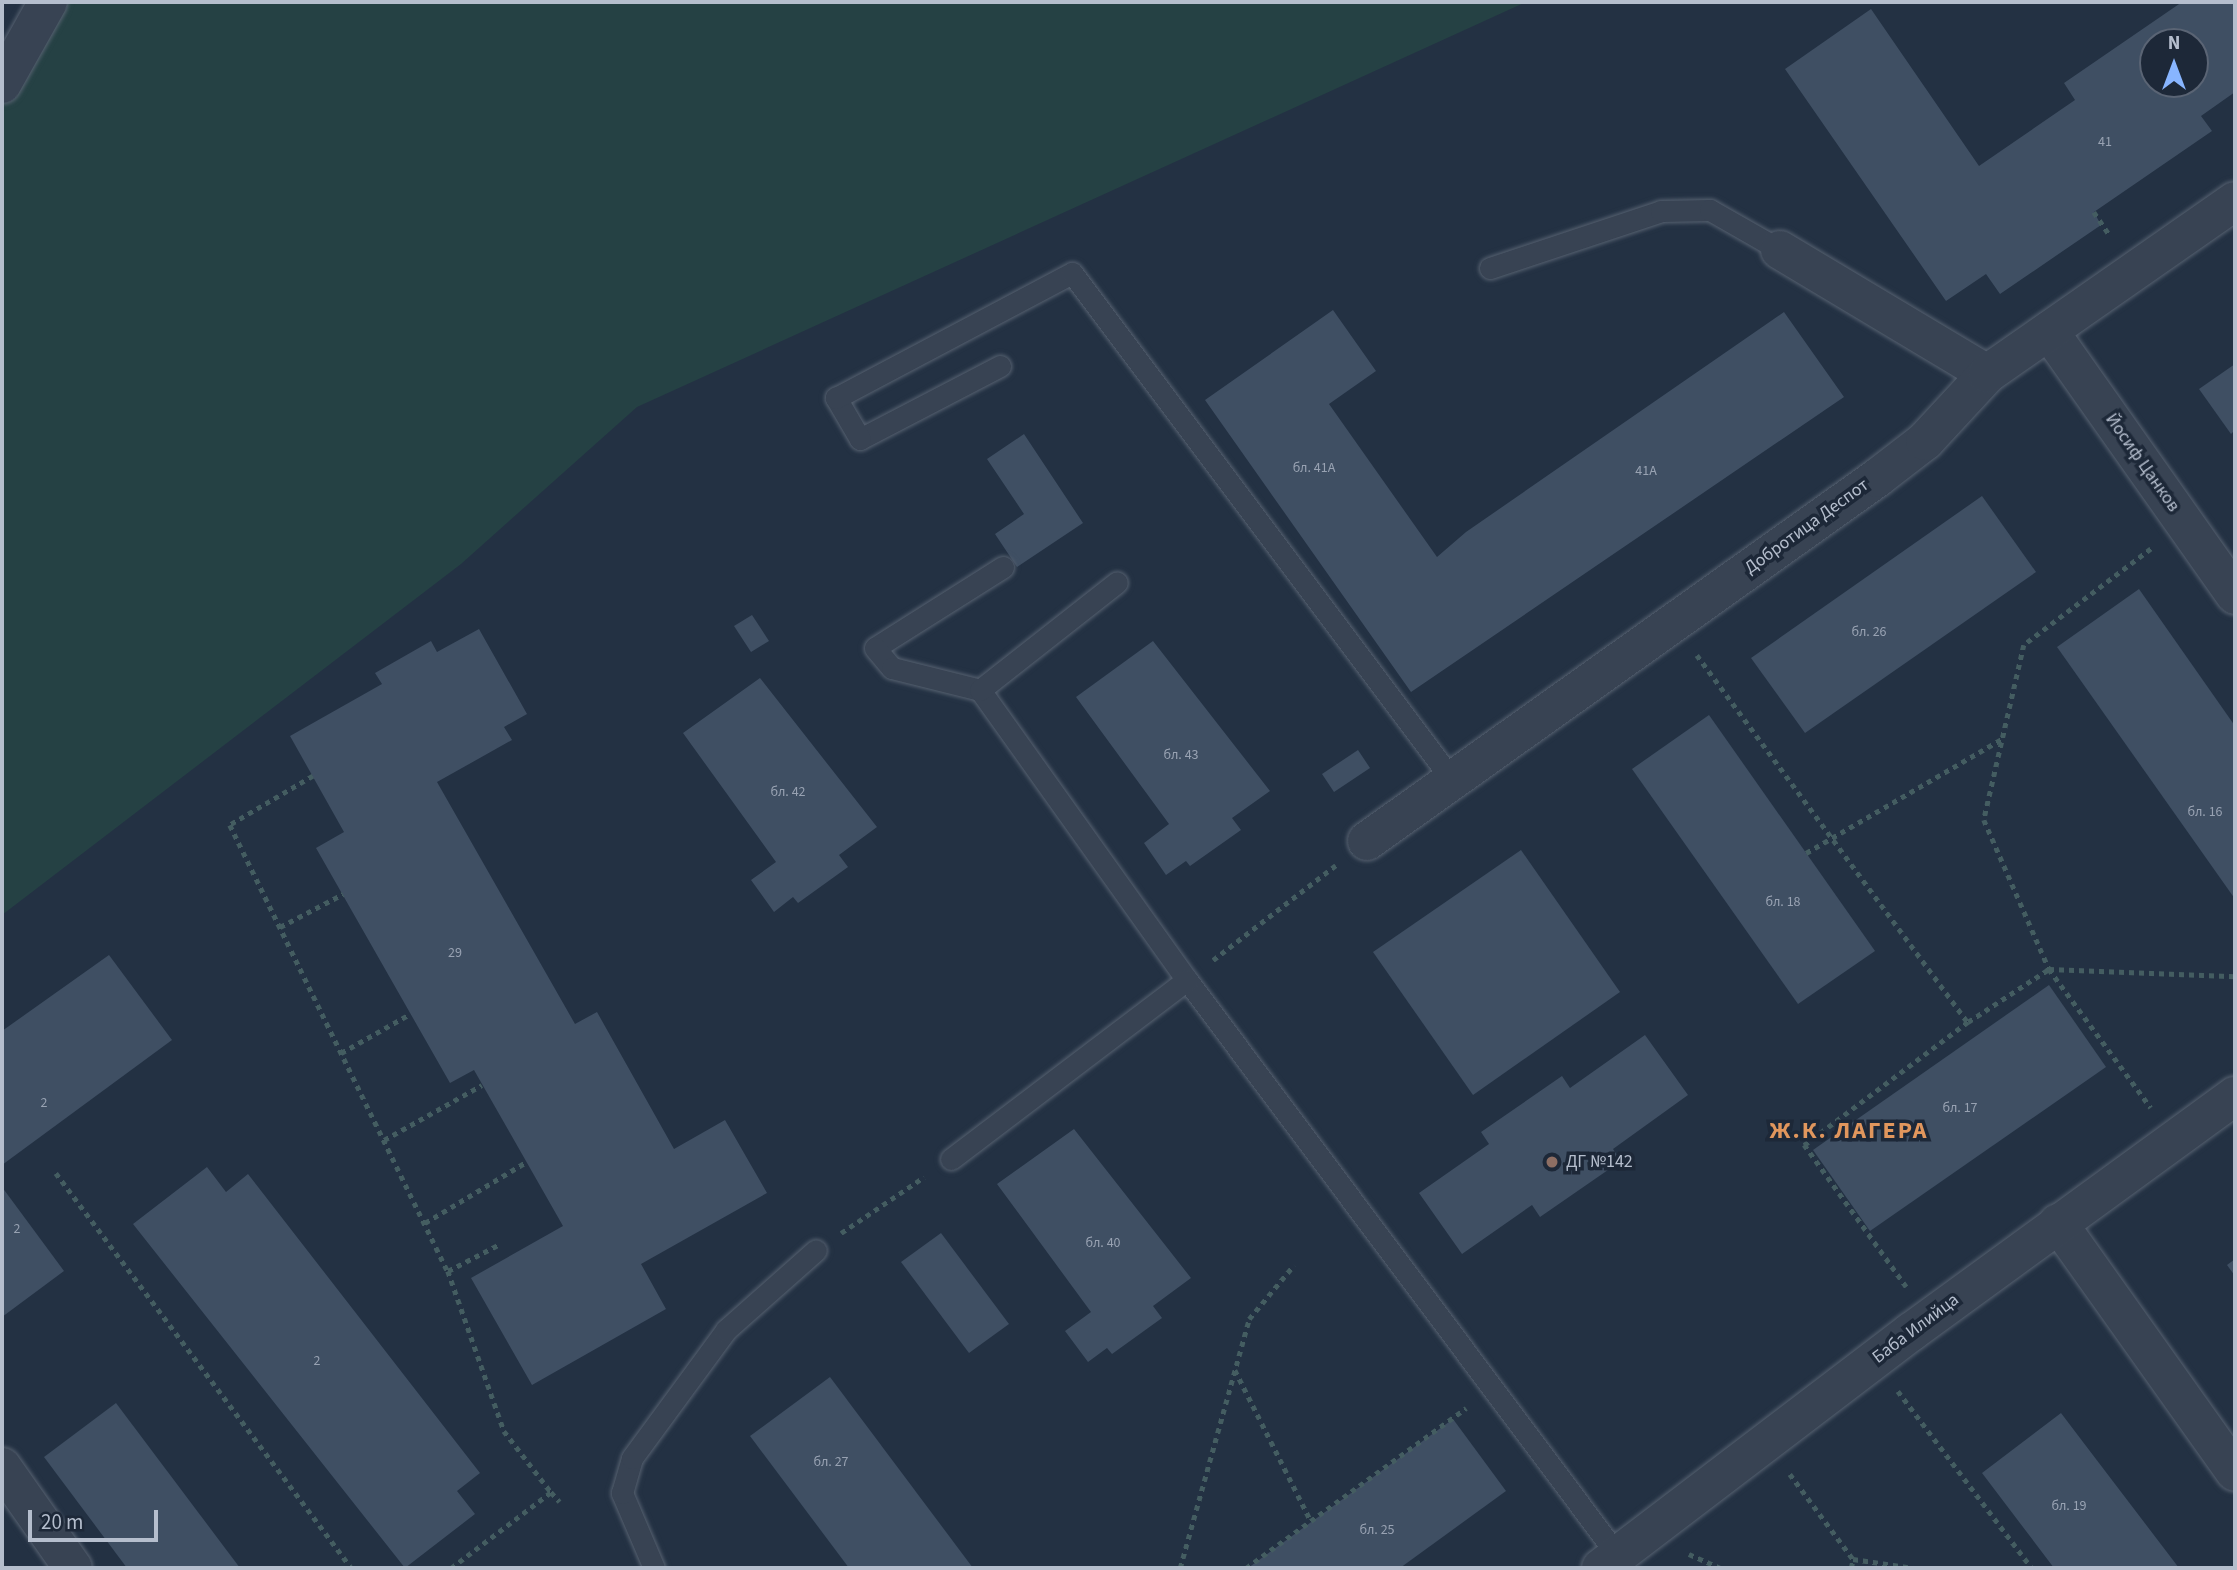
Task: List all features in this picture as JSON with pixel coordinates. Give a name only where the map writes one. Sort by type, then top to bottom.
[{"type":"street","points":[[2,84],[48,2]]},
{"type":"street","name":"Добротица Деспот","points":[[1367,841],[1925,441],[1987,374],[2235,201]]},
{"type":"street","points":[[1780,250],[1987,374]]},
{"type":"street","name":"Йосиф Цанков","points":[[2049,331],[2235,594]]},
{"type":"street","name":"Баба Илийца","points":[[1609,1562],[1928,1320],[2235,1097]]},
{"type":"street","points":[[2059,1223],[2235,1472]]},
{"type":"street","points":[[2,1467],[73,1568]]},
{"type":"lane","points":[[1490,268],[1661,211],[1710,210],[1780,250]]},
{"type":"lane","points":[[1000,366],[860,439],[836,398],[1072,273],[1453,781]]},
{"type":"lane","points":[[1003,567],[875,648],[892,668],[980,690],[1187,980],[1493,1389],[1609,1562]]},
{"type":"lane","points":[[980,690],[1117,582]]},
{"type":"lane","points":[[951,1159],[1187,980]]},
{"type":"lane","points":[[654,1568],[622,1493],[632,1458],[726,1330],[816,1250]]},
{"type":"path","points":[[2094,212],[2110,236]]},
{"type":"path","points":[[2174,1140],[2049,969],[1984,820],[2024,645],[2185,523]]},
{"type":"path","points":[[1674,623],[1968,1023]]},
{"type":"path","points":[[1806,853],[2003,738]]},
{"type":"path","points":[[313,776],[230,825],[448,1271],[499,1421],[560,1502]]},
{"type":"path","points":[[1187,980],[1367,841]]},
{"type":"path","points":[[280,927],[343,894]]},
{"type":"path","points":[[1928,1320],[1804,1145],[1968,1023],[2049,969],[2235,976]]},
{"type":"path","points":[[341,1053],[411,1014]]},
{"type":"path","points":[[384,1140],[482,1085]]},
{"type":"path","points":[[816,1250],[951,1159]]},
{"type":"path","points":[[425,1223],[526,1162]]},
{"type":"path","points":[[56,1173],[351,1568]]},
{"type":"path","points":[[448,1271],[500,1244]]},
{"type":"path","points":[[1180,1568],[1249,1319],[1294,1265]]},
{"type":"path","points":[[1875,1360],[2032,1568]]},
{"type":"path","points":[[1234,1369],[1311,1521]]},
{"type":"path","points":[[1246,1568],[1493,1389]]},
{"type":"path","points":[[1767,1442],[1853,1559],[1913,1568]]},
{"type":"path","points":[[451,1568],[551,1492]]},
{"type":"path","points":[[1851,1568],[1853,1559]]},
{"type":"green space","points":[[48,2],[1526,2],[637,407],[461,564],[2,915],[2,84]]},
{"type":"building","points":[[2182,2],[2235,2],[2235,92],[2201,116],[2212,131],[2094,212],[2101,225],[2000,294],[1986,274],[1946,301],[1785,69],[1871,9],[1979,166],[2075,100],[2064,83],[2139,32],[2139,98],[2209,98],[2209,28],[2144,28]]},
{"type":"building","points":[[1333,310],[1376,371],[1329,404],[1437,557],[1466,532],[1784,312],[1844,397],[1411,692],[1205,400]]},
{"type":"building","points":[[2235,364],[2235,430],[2231,434],[2199,389]]},
{"type":"building","points":[[1024,434],[1083,523],[1017,567],[995,534],[1024,514],[987,459]]},
{"type":"building","points":[[1982,496],[2036,572],[1805,733],[1751,658]]},
{"type":"building","points":[[2139,589],[2235,726],[2235,899],[2057,647]]},
{"type":"building","points":[[752,615],[769,641],[751,652],[734,626]]},
{"type":"building","points":[[479,629],[527,714],[504,727],[512,740],[437,782],[575,1024],[597,1012],[674,1149],[725,1120],[767,1193],[641,1264],[666,1309],[532,1385],[471,1278],[563,1226],[474,1070],[450,1083],[316,848],[344,832],[290,736],[382,684],[375,673],[431,641],[437,652]]},
{"type":"building","points":[[1153,641],[1270,791],[1232,818],[1241,830],[1190,866],[1186,861],[1166,875],[1144,843],[1169,824],[1076,697]]},
{"type":"building","points":[[760,678],[877,827],[839,855],[848,867],[798,903],[793,897],[774,912],[751,880],[776,862],[683,733]]},
{"type":"building","points":[[1709,715],[1875,951],[1798,1004],[1632,769]]},
{"type":"building","points":[[1358,750],[1370,768],[1334,792],[1322,774]]},
{"type":"building","points":[[1521,850],[1620,992],[1473,1095],[1373,952]]},
{"type":"building","points":[[109,955],[172,1040],[2,1165],[2,1031]]},
{"type":"building","points":[[2049,985],[2106,1067],[1870,1231],[1813,1150]]},
{"type":"building","points":[[1645,1035],[1688,1095],[1613,1149],[1621,1161],[1540,1217],[1532,1205],[1462,1254],[1419,1193],[1489,1144],[1481,1132],[1562,1076],[1570,1088]]},
{"type":"building","points":[[1074,1129],[1191,1278],[1153,1306],[1162,1318],[1112,1354],[1107,1348],[1088,1362],[1065,1331],[1091,1312],[997,1184]]},
{"type":"building","points":[[207,1167],[226,1192],[248,1174],[480,1473],[457,1491],[475,1514],[405,1568],[133,1224]]},
{"type":"building","points":[[2,1187],[64,1271],[2,1317]]},
{"type":"building","points":[[941,1233],[1009,1324],[969,1353],[901,1262]]},
{"type":"building","points":[[2235,1259],[2235,1276],[2227,1265]]},
{"type":"building","points":[[830,1377],[973,1568],[849,1568],[750,1436]]},
{"type":"building","points":[[116,1403],[240,1568],[127,1568],[44,1457]]},
{"type":"building","points":[[2061,1413],[2179,1568],[2054,1568],[1982,1473]]},
{"type":"building","points":[[1453,1419],[1506,1491],[1400,1568],[1248,1568]]},
{"type":"place","name":"ДГ №142","points":[[1552,1162]]},
{"type":"district","name":"Ж.К. ЛАГЕРА","points":[[1849,1131]]}]
